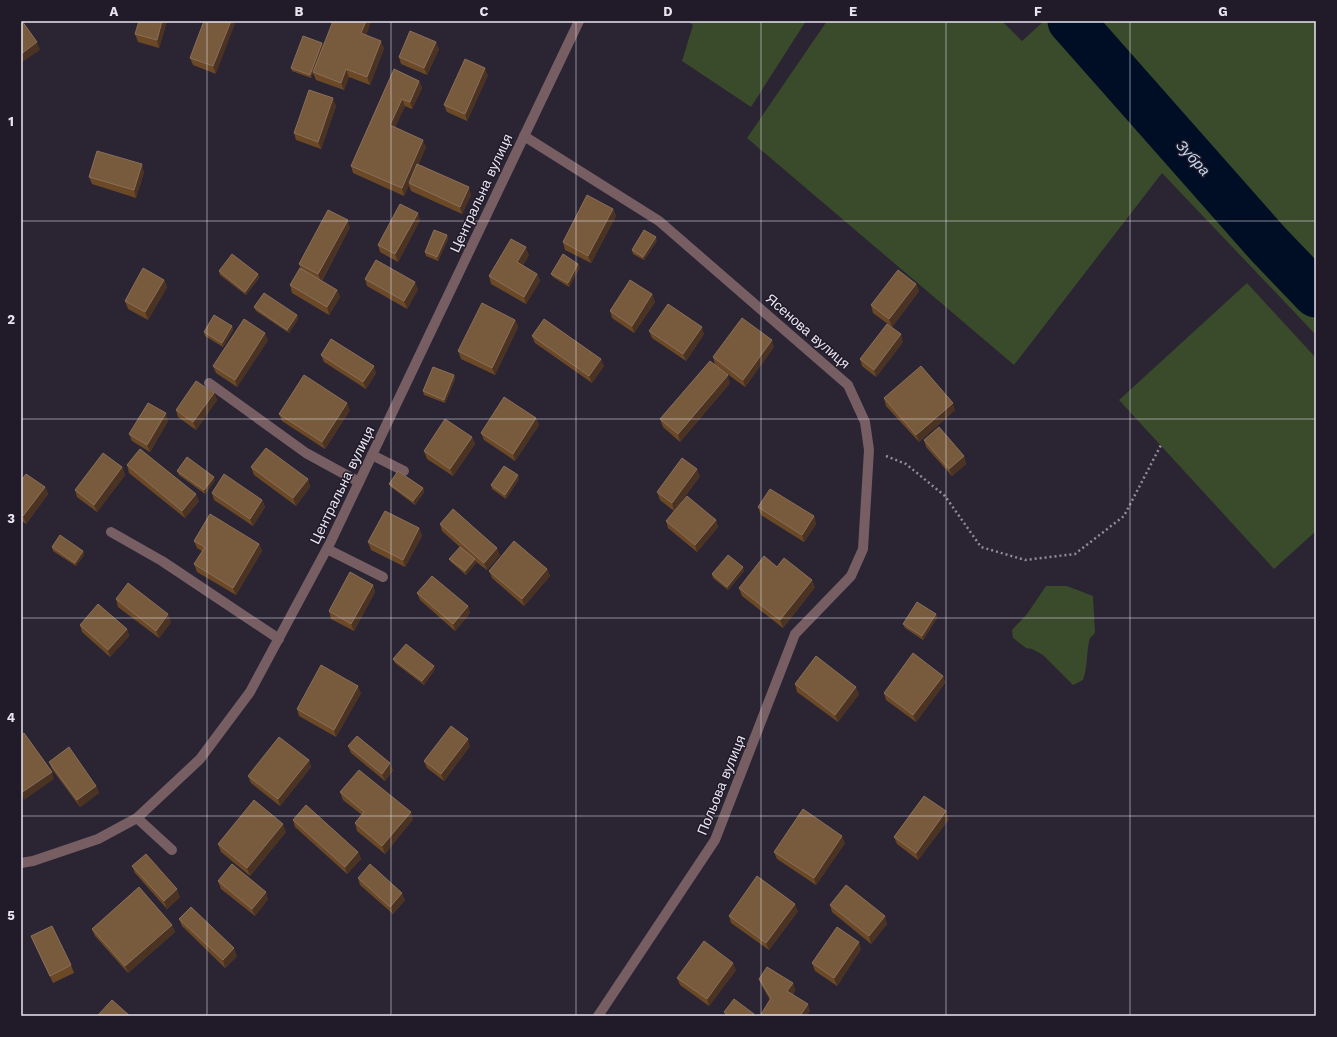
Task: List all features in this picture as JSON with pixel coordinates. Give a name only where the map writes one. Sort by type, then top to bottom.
[{"type":"street","name":"Центральна вулиця","points":[[21,863],[98,839],[137,818],[200,759],[250,692],[327,549],[579,21]]},
{"type":"street","name":"Ясенова вулиця","points":[[524,136],[659,221],[848,385],[865,422],[869,450],[863,549],[851,576],[795,634]]},
{"type":"street","points":[[209,383],[306,453],[359,482]]},
{"type":"street","points":[[372,455],[404,471]]},
{"type":"street","points":[[111,532],[162,561],[279,639]]},
{"type":"street","points":[[327,549],[383,577]]},
{"type":"street","name":"Польова вулиця","points":[[598,1016],[715,840],[795,634]]},
{"type":"street","points":[[137,818],[172,850]]},
{"type":"path","points":[[869,450],[906,464],[945,496],[981,547],[1025,560],[1075,554],[1124,516],[1161,445]]},
{"type":"green space","points":[[687,21],[806,21],[751,107],[682,61],[693,25]]},
{"type":"green space","points":[[827,21],[1002,21],[1022,41],[1044,21],[1316,21],[1316,335],[1162,173],[1014,365],[747,138]]},
{"type":"green space","points":[[1247,283],[1316,358],[1316,531],[1274,569],[1119,400]]},
{"type":"green space","points":[[1046,586],[1067,586],[1093,596],[1095,633],[1090,638],[1086,670],[1083,680],[1073,685],[1043,655],[1032,649],[1026,648],[1013,638],[1012,630],[1027,614]]},
{"type":"building","points":[[21,21],[37,42],[21,54]]},
{"type":"building","points":[[139,21],[162,21],[157,40],[135,34]]},
{"type":"building","points":[[204,21],[231,21],[213,66],[190,58]]},
{"type":"building","points":[[333,21],[366,21],[361,33],[381,41],[367,77],[346,69],[341,83],[313,72]]},
{"type":"building","points":[[410,31],[436,42],[424,68],[399,57]]},
{"type":"building","points":[[303,36],[322,43],[310,75],[291,68]]},
{"type":"building","points":[[465,59],[485,68],[465,114],[444,105]]},
{"type":"building","points":[[394,69],[419,81],[410,102],[402,99],[390,125],[423,140],[402,188],[351,166]]},
{"type":"building","points":[[309,90],[333,98],[318,142],[294,133]]},
{"type":"building","points":[[97,151],[142,164],[134,190],[89,177]]},
{"type":"building","points":[[417,164],[469,187],[460,207],[409,183]]},
{"type":"building","points":[[587,195],[613,209],[588,256],[563,242]]},
{"type":"building","points":[[400,204],[418,213],[395,254],[378,245]]},
{"type":"building","points":[[328,210],[348,220],[318,274],[299,264]]},
{"type":"building","points":[[434,230],[447,235],[437,257],[425,252]]},
{"type":"building","points":[[644,230],[656,237],[643,257],[632,250]]},
{"type":"building","points":[[511,239],[526,247],[517,262],[537,274],[524,297],[489,276]]},
{"type":"building","points":[[232,254],[258,274],[245,292],[219,271]]},
{"type":"building","points":[[563,254],[578,264],[568,283],[551,274]]},
{"type":"building","points":[[376,260],[415,282],[404,301],[365,279]]},
{"type":"building","points":[[143,268],[164,280],[145,312],[125,301]]},
{"type":"building","points":[[300,268],[337,290],[327,307],[290,285]]},
{"type":"building","points":[[898,270],[916,284],[889,319],[871,305]]},
{"type":"building","points":[[630,280],[652,294],[632,326],[610,311]]},
{"type":"building","points":[[264,293],[297,315],[287,330],[254,307]]},
{"type":"building","points":[[482,303],[515,320],[492,368],[458,351]]},
{"type":"building","points":[[668,304],[702,327],[683,354],[649,331]]},
{"type":"building","points":[[214,315],[232,326],[222,343],[204,332]]},
{"type":"building","points":[[742,318],[772,340],[743,380],[713,357]]},
{"type":"building","points":[[244,319],[265,333],[235,380],[213,366]]},
{"type":"building","points":[[544,319],[601,359],[589,376],[532,336]]},
{"type":"building","points":[[887,324],[901,334],[874,370],[860,359]]},
{"type":"building","points":[[331,339],[374,366],[363,382],[321,355]]},
{"type":"building","points":[[710,361],[728,375],[678,434],[660,419]]},
{"type":"building","points":[[921,366],[953,403],[916,435],[884,398]]},
{"type":"building","points":[[433,367],[454,375],[444,400],[423,391]]},
{"type":"building","points":[[304,375],[347,403],[322,442],[279,414]]},
{"type":"building","points":[[196,381],[214,393],[193,422],[176,410]]},
{"type":"building","points":[[504,397],[536,418],[513,454],[481,433]]},
{"type":"building","points":[[148,403],[166,413],[147,445],[129,434]]},
{"type":"building","points":[[445,419],[472,437],[450,469],[424,451]]},
{"type":"building","points":[[939,427],[964,456],[949,469],[924,440]]},
{"type":"building","points":[[266,448],[308,479],[293,498],[251,467]]},
{"type":"building","points":[[140,449],[196,494],[182,511],[127,465]]},
{"type":"building","points":[[103,453],[122,467],[94,505],[75,490]]},
{"type":"building","points":[[187,457],[214,477],[204,490],[177,471]]},
{"type":"building","points":[[682,458],[697,469],[672,503],[657,492]]},
{"type":"building","points":[[504,466],[518,475],[505,495],[491,485]]},
{"type":"building","points":[[398,471],[423,488],[413,501],[389,484]]},
{"type":"building","points":[[26,474],[45,487],[23,516],[21,515],[21,481]]},
{"type":"building","points":[[224,474],[262,500],[250,519],[212,493]]},
{"type":"building","points":[[770,489],[814,516],[802,535],[758,507]]},
{"type":"building","points":[[687,496],[716,520],[695,545],[666,521]]},
{"type":"building","points":[[453,509],[497,548],[484,563],[440,524]]},
{"type":"building","points":[[385,511],[419,528],[403,560],[368,542]]},
{"type":"building","points":[[210,514],[259,544],[233,588],[194,564],[205,547],[194,541]]},
{"type":"building","points":[[60,535],[83,551],[75,563],[52,547]]},
{"type":"building","points":[[514,541],[547,569],[522,599],[489,571]]},
{"type":"building","points":[[460,547],[475,559],[465,571],[449,559]]},
{"type":"building","points":[[728,555],[743,567],[727,587],[712,574]]},
{"type":"building","points":[[764,556],[777,567],[784,558],[812,580],[780,620],[739,588]]},
{"type":"building","points":[[350,572],[373,585],[351,624],[329,611]]},
{"type":"building","points":[[432,576],[468,606],[453,624],[417,593]]},
{"type":"building","points":[[128,583],[168,614],[156,631],[116,599]]},
{"type":"building","points":[[917,602],[936,614],[922,636],[903,624]]},
{"type":"building","points":[[98,604],[127,629],[108,650],[80,625]]},
{"type":"building","points":[[406,644],[434,666],[422,681],[393,659]]},
{"type":"building","points":[[913,653],[943,676],[913,715],[884,693]]},
{"type":"building","points":[[816,656],[856,687],[835,715],[795,684]]},
{"type":"building","points":[[321,665],[358,686],[334,730],[297,709]]},
{"type":"building","points":[[451,726],[468,739],[441,774],[424,761]]},
{"type":"building","points":[[24,733],[52,772],[21,793],[21,735]]},
{"type":"building","points":[[357,736],[390,763],[382,774],[348,746]]},
{"type":"building","points":[[279,737],[309,760],[278,799],[248,776]]},
{"type":"building","points":[[69,747],[96,786],[77,800],[49,762]]},
{"type":"building","points":[[359,770],[411,812],[382,846],[355,823],[364,812],[340,792]]},
{"type":"building","points":[[924,796],[946,811],[916,853],[894,837]]},
{"type":"building","points":[[254,800],[283,824],[247,868],[218,844]]},
{"type":"building","points":[[306,805],[358,852],[345,867],[293,820]]},
{"type":"building","points":[[803,809],[842,836],[814,878],[774,852]]},
{"type":"building","points":[[146,854],[177,889],[164,901],[132,866]]},
{"type":"building","points":[[232,864],[266,892],[252,909],[218,881]]},
{"type":"building","points":[[370,864],[402,893],[390,907],[358,878]]},
{"type":"building","points":[[757,876],[795,904],[766,943],[729,916]]},
{"type":"building","points":[[846,885],[885,916],[869,936],[830,905]]},
{"type":"building","points":[[139,887],[172,925],[125,966],[92,929]]},
{"type":"building","points":[[191,907],[234,948],[223,960],[179,919]]},
{"type":"building","points":[[52,926],[71,965],[50,976],[31,936]]},
{"type":"building","points":[[837,927],[859,942],[834,978],[812,963]]},
{"type":"building","points":[[704,941],[733,963],[707,999],[677,978]]},
{"type":"building","points":[[767,967],[793,983],[787,991],[808,1004],[800,1016],[760,1016],[771,998],[759,979]]},
{"type":"building","points":[[734,999],[754,1014],[753,1016],[729,1016],[724,1012]]},
{"type":"building","points":[[112,1000],[130,1016],[99,1016],[98,1015]]},
{"type":"waterway","name":"Зубра","points":[[1071,21],[1269,245],[1316,294]]}]
